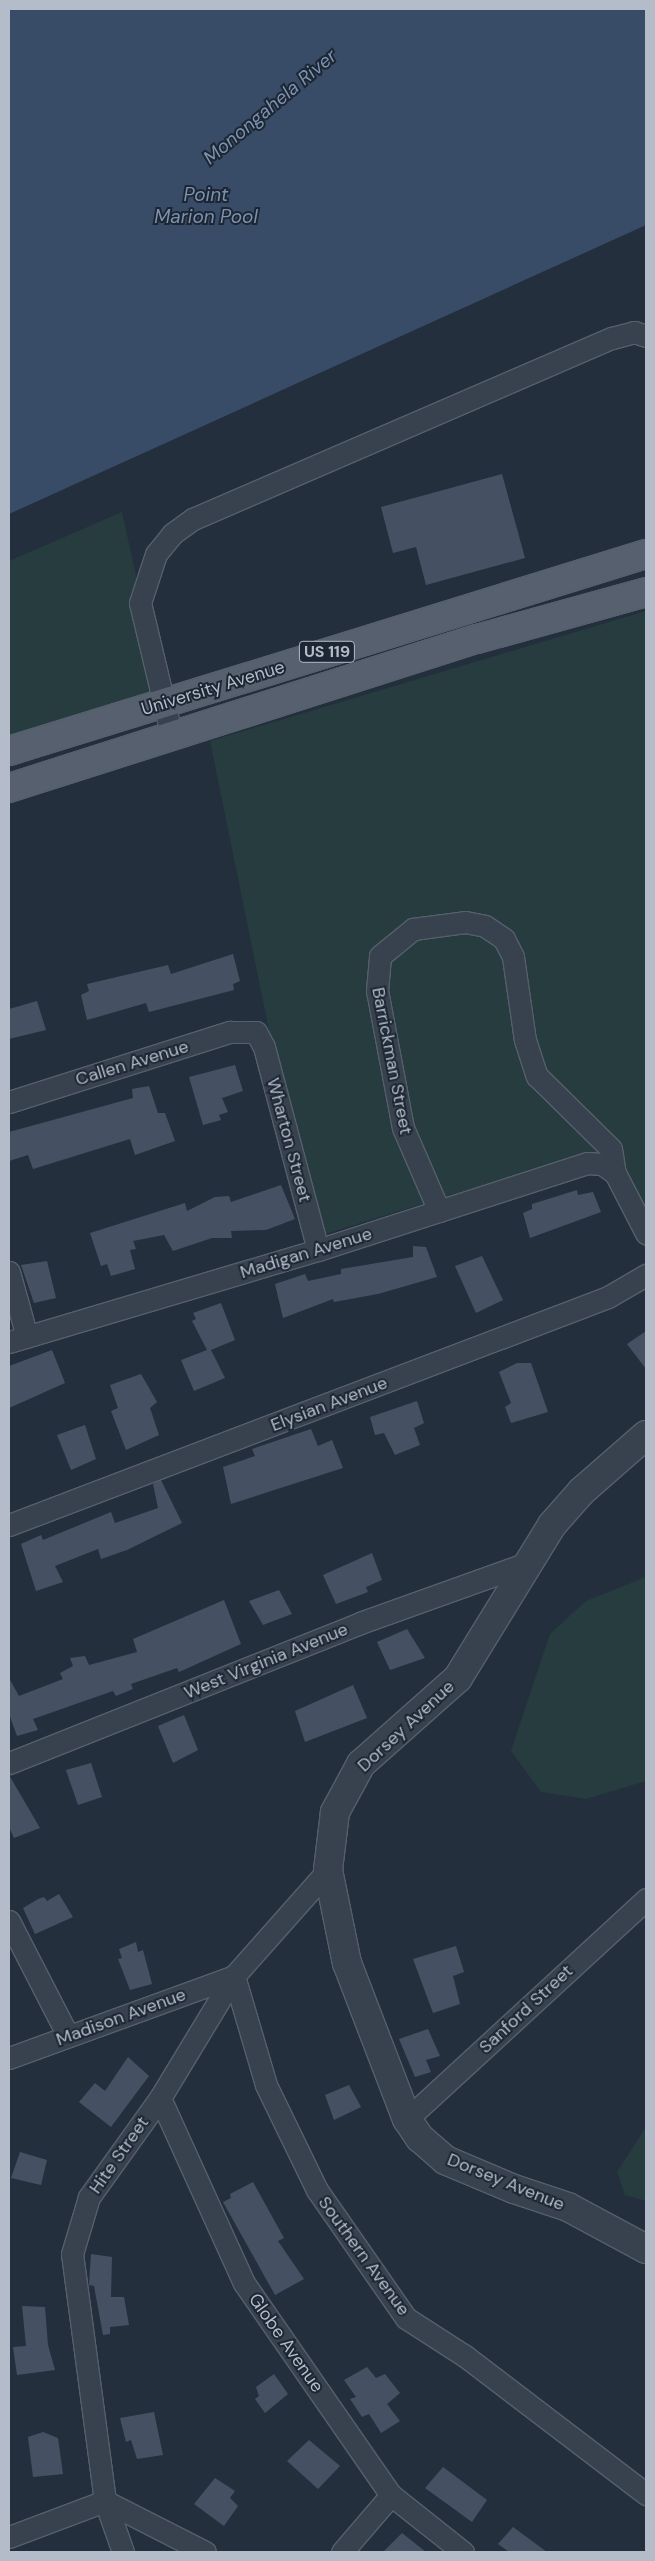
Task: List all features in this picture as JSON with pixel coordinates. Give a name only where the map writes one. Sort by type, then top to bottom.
[{"type":"main road","name":"University Avenue","points":[[9,751],[646,554]]},
{"type":"main road","name":"University Avenue","points":[[9,788],[172,738],[477,639],[646,592]]},
{"type":"street","points":[[172,738],[140,604],[156,554],[172,534],[193,519],[612,338],[634,332],[646,336]]},
{"type":"street","name":"Barrickman Street","points":[[440,1211],[403,1128],[376,991],[380,956],[400,936],[414,929],[465,922],[485,926],[504,939],[513,957],[525,1040],[537,1076],[611,1149],[608,1168],[646,1233]]},
{"type":"street","name":"Callen Avenue","points":[[9,1102],[230,1032],[256,1032]]},
{"type":"street","name":"Wharton Street","points":[[256,1032],[264,1047],[318,1250]]},
{"type":"street","name":"Madigan Avenue","points":[[18,1339],[318,1250],[587,1163],[608,1168]]},
{"type":"street","points":[[9,1272],[18,1339]]},
{"type":"street","name":"Elysian Avenue","points":[[9,1526],[608,1297],[646,1275]]},
{"type":"street","name":"Dorsey Avenue","points":[[646,1435],[581,1492],[525,1564],[458,1678],[361,1764],[344,1789],[329,1834],[328,1870],[347,1963],[407,2120],[420,2138],[445,2160],[514,2189],[568,2206],[646,2249]]},
{"type":"street","name":"West Virginia Avenue","points":[[9,1763],[360,1623],[525,1564]]},
{"type":"street","name":"Hite Street","points":[[123,2552],[105,2501],[72,2254],[90,2197],[160,2098],[234,1976],[328,1870]]},
{"type":"street","name":"Sanford Street","points":[[407,2120],[646,1899]]},
{"type":"street","points":[[9,1921],[68,2036]]},
{"type":"street","name":"Madison Avenue","points":[[9,2058],[234,1976]]},
{"type":"street","name":"Southern Avenue","points":[[234,1976],[266,2085],[317,2190],[406,2318],[465,2356],[646,2494]]},
{"type":"street","name":"Globe Avenue","points":[[160,2098],[244,2283],[390,2495],[463,2552]]},
{"type":"street","points":[[342,2552],[390,2495]]},
{"type":"street","points":[[9,2537],[105,2501],[205,2552]]},
{"type":"green space","points":[[122,512],[164,703],[9,754],[9,561]]},
{"type":"green space","points":[[646,611],[646,1211],[632,1183],[569,1158],[322,1235],[271,1040],[210,741]]},
{"type":"green space","points":[[646,1577],[646,1781],[586,1799],[541,1792],[511,1751],[550,1634],[586,1601]]},
{"type":"green space","points":[[646,2127],[646,2201],[625,2195],[617,2172]]},
{"type":"water","name":"Point Marion Pool","points":[[9,9],[646,9],[646,225],[9,514]]},
{"type":"building","points":[[502,474],[525,558],[426,585],[416,547],[393,553],[381,507]]},
{"type":"building","points":[[233,954],[240,981],[233,984],[234,990],[149,1012],[146,1003],[87,1020],[81,995],[89,991],[87,984],[168,965],[171,974]]},
{"type":"building","points":[[37,1001],[46,1030],[9,1039],[9,1009]]},
{"type":"building","points":[[235,1065],[243,1091],[222,1098],[228,1112],[219,1115],[221,1120],[203,1125],[189,1077]]},
{"type":"building","points":[[149,1086],[158,1113],[165,1113],[175,1141],[135,1155],[130,1139],[33,1169],[28,1155],[9,1161],[9,1132],[133,1098],[132,1089]]},
{"type":"building","points":[[281,1185],[295,1219],[266,1230],[231,1231],[232,1238],[212,1238],[173,1251],[164,1235],[133,1241],[136,1249],[130,1250],[135,1269],[111,1276],[107,1264],[101,1266],[90,1233],[185,1203],[187,1211],[215,1197],[229,1196],[231,1202]]},
{"type":"building","points":[[577,1190],[578,1195],[593,1192],[601,1212],[530,1238],[523,1213],[532,1209],[532,1204]]},
{"type":"building","points":[[413,1246],[426,1247],[437,1277],[378,1294],[334,1302],[333,1299],[283,1318],[275,1284],[305,1274],[308,1281],[341,1274],[341,1269],[413,1257]]},
{"type":"building","points":[[482,1256],[503,1300],[476,1313],[455,1266]]},
{"type":"building","points":[[47,1261],[56,1298],[34,1303],[21,1265]]},
{"type":"building","points":[[221,1303],[235,1340],[211,1350],[225,1378],[194,1391],[181,1360],[207,1350],[192,1321],[196,1319],[193,1313]]},
{"type":"building","points":[[646,1331],[646,1369],[627,1344]]},
{"type":"building","points":[[52,1350],[65,1383],[9,1408],[9,1366]]},
{"type":"building","points":[[517,1363],[531,1363],[548,1412],[511,1423],[505,1407],[511,1403],[499,1372]]},
{"type":"building","points":[[141,1374],[157,1402],[150,1408],[159,1435],[126,1450],[111,1411],[118,1408],[110,1385]]},
{"type":"building","points":[[417,1401],[424,1423],[414,1428],[420,1445],[395,1455],[384,1433],[375,1435],[370,1417]]},
{"type":"building","points":[[85,1425],[96,1459],[71,1470],[57,1435]]},
{"type":"building","points":[[311,1429],[318,1446],[332,1440],[343,1468],[231,1504],[223,1467],[255,1456],[252,1449]]},
{"type":"building","points":[[161,1480],[182,1523],[127,1550],[101,1559],[98,1549],[55,1566],[63,1582],[36,1591],[21,1544],[41,1535],[43,1540],[111,1512],[115,1523],[158,1508],[153,1484]]},
{"type":"building","points":[[372,1553],[382,1580],[366,1587],[368,1592],[336,1604],[323,1575]]},
{"type":"building","points":[[279,1590],[292,1614],[263,1625],[249,1601]]},
{"type":"building","points":[[224,1600],[241,1644],[179,1672],[177,1668],[131,1684],[133,1689],[116,1696],[113,1691],[33,1719],[38,1730],[17,1736],[9,1714],[9,1678],[19,1696],[63,1679],[60,1673],[73,1666],[70,1658],[85,1656],[89,1665],[137,1652],[133,1639]]},
{"type":"building","points":[[407,1629],[425,1658],[390,1670],[377,1642]]},
{"type":"building","points":[[353,1685],[367,1718],[305,1742],[295,1711]]},
{"type":"building","points":[[184,1715],[198,1750],[173,1763],[158,1726]]},
{"type":"building","points":[[91,1763],[102,1797],[78,1805],[66,1770]]},
{"type":"building","points":[[9,1775],[40,1828],[14,1838],[9,1827]]},
{"type":"building","points":[[59,1894],[73,1917],[35,1934],[23,1908],[38,1899],[44,1897],[47,1901]]},
{"type":"building","points":[[136,1942],[138,1952],[143,1950],[152,1984],[130,1990],[118,1959],[122,1958],[119,1949]]},
{"type":"building","points":[[456,1946],[464,1972],[453,1976],[460,2004],[433,2013],[413,1959]]},
{"type":"building","points":[[428,2029],[440,2056],[426,2060],[431,2072],[415,2077],[399,2039]]},
{"type":"building","points":[[128,2057],[149,2076],[111,2127],[79,2102],[95,2083],[105,2091]]},
{"type":"building","points":[[349,2085],[361,2107],[334,2120],[325,2095]]},
{"type":"building","points":[[20,2152],[47,2160],[41,2185],[11,2178]]},
{"type":"building","points":[[253,2182],[284,2238],[278,2241],[304,2279],[275,2295],[223,2202],[231,2198],[230,2194]]},
{"type":"building","points":[[91,2254],[112,2257],[111,2297],[124,2297],[129,2325],[110,2327],[110,2334],[103,2335],[94,2286],[89,2285]]},
{"type":"building","points":[[22,2306],[45,2307],[48,2345],[55,2370],[17,2375],[13,2347],[26,2346]]},
{"type":"building","points":[[367,2367],[376,2378],[385,2374],[400,2393],[387,2404],[400,2421],[381,2433],[369,2414],[362,2417],[350,2399],[356,2397],[344,2380]]},
{"type":"building","points":[[274,2374],[288,2394],[265,2413],[255,2399],[259,2396],[256,2387]]},
{"type":"building","points":[[154,2412],[163,2455],[137,2459],[131,2440],[126,2442],[120,2418]]},
{"type":"building","points":[[43,2432],[58,2438],[63,2474],[33,2477],[28,2437]]},
{"type":"building","points":[[309,2440],[340,2466],[318,2489],[287,2461]]},
{"type":"building","points":[[443,2467],[487,2500],[472,2522],[425,2488]]},
{"type":"building","points":[[215,2478],[235,2491],[230,2498],[238,2506],[224,2526],[194,2504]]},
{"type":"building","points":[[513,2527],[547,2552],[509,2552],[498,2544]]},
{"type":"building","points":[[402,2533],[426,2552],[383,2552]]},
{"type":"water label","name":"Monongahela River","points":[[270,107]]}]
